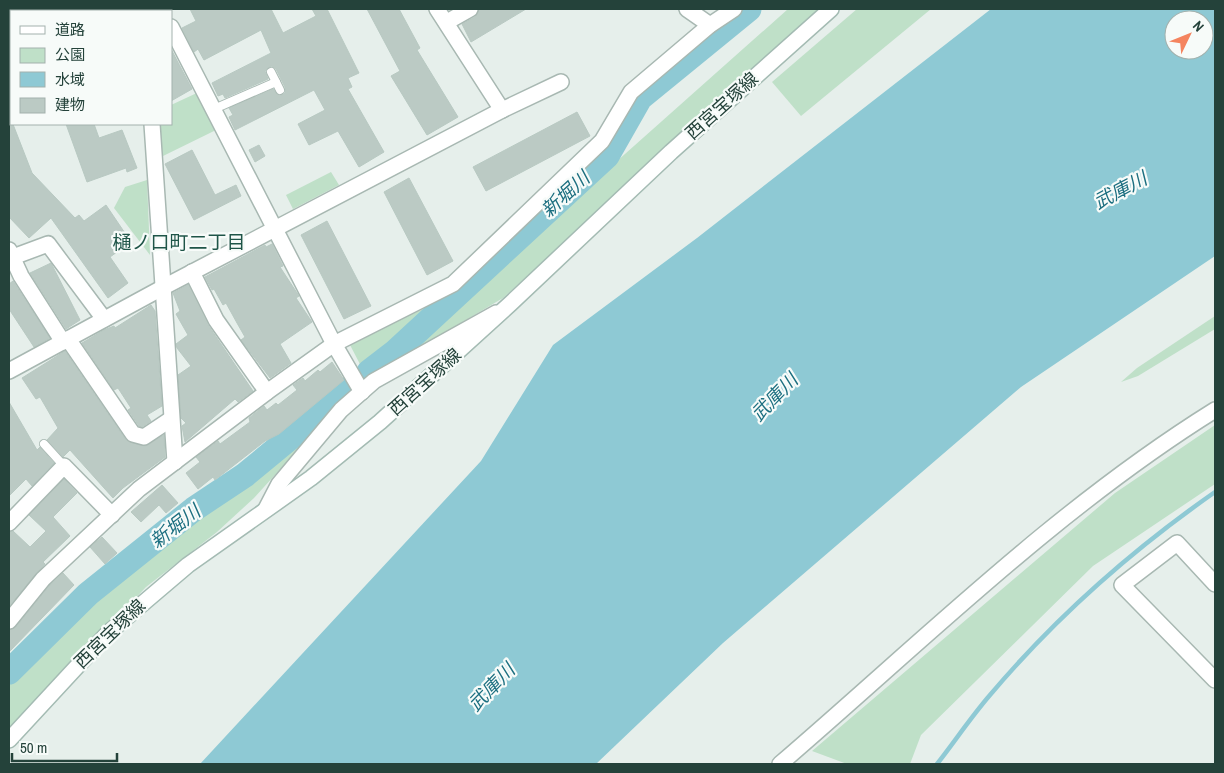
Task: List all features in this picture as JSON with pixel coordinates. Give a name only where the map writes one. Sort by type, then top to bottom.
[{"type":"street","points":[[437,9],[502,110]]},
{"type":"street","points":[[447,22],[470,9]]},
{"type":"street","points":[[688,9],[710,25]]},
{"type":"street","points":[[9,621],[43,579],[139,489],[174,462],[334,344],[452,284],[602,141],[632,92],[710,25],[734,9]]},
{"type":"street","name":"西宮宝塚線","points":[[9,740],[108,633],[188,565],[311,478],[380,422],[510,304],[671,152],[831,9]]},
{"type":"street","points":[[172,29],[334,344],[362,392]]},
{"type":"street","points":[[9,371],[192,272],[276,230],[502,110],[561,82]]},
{"type":"street","points":[[152,125],[174,462]]},
{"type":"street","points":[[104,320],[48,244],[11,254],[21,276],[65,341],[133,434],[144,437],[172,419]]},
{"type":"street","points":[[192,272],[216,320],[267,392]]},
{"type":"street","points":[[266,509],[279,484],[341,410],[374,381],[510,304]]},
{"type":"street","points":[[780,764],[998,573],[1098,491],[1215,410]]},
{"type":"street","points":[[9,523],[64,466],[112,515]]},
{"type":"street","points":[[1215,584],[1177,543],[1122,585],[1215,680]]},
{"type":"lane","points":[[271,72],[280,90]]},
{"type":"lane","points":[[214,109],[276,82]]},
{"type":"lane","points":[[44,444],[64,466]]},
{"type":"green space","points":[[788,9],[821,9],[503,298],[400,359],[397,354],[419,334],[415,328],[363,370],[349,343],[480,283]]},
{"type":"green space","points":[[857,9],[931,9],[801,116],[772,82]]},
{"type":"green space","points":[[199,92],[216,127],[214,131],[161,157],[156,125],[172,125],[172,105]]},
{"type":"green space","points":[[331,172],[339,185],[293,209],[286,195]]},
{"type":"green space","points":[[147,180],[150,255],[114,208],[125,187]]},
{"type":"green space","points":[[1215,316],[1215,329],[1138,376],[1121,382],[1137,368]]},
{"type":"green space","points":[[1215,425],[1215,484],[1093,566],[921,735],[910,764],[847,764],[812,751],[1115,493]]},
{"type":"green space","points":[[308,427],[313,433],[254,498],[217,532],[146,587],[9,732],[9,684],[35,654],[99,595]]},
{"type":"water","name":"武庫川","points":[[991,9],[1215,9],[1215,256],[1021,387],[723,643],[596,764],[200,764],[481,461],[553,345],[697,238]]},
{"type":"building","points":[[190,9],[271,9],[283,33],[316,16],[312,9],[327,9],[359,73],[348,78],[352,87],[348,89],[384,152],[359,167],[338,131],[309,145],[298,124],[325,110],[314,90],[235,130],[229,117],[233,115],[229,108],[273,89],[277,94],[282,95],[285,93],[285,87],[276,69],[271,66],[265,71],[268,79],[225,98],[223,94],[218,96],[212,83],[271,53],[261,30],[204,60],[198,49],[194,52],[182,28],[196,21]]},
{"type":"building","points":[[367,9],[399,9],[420,48],[417,50],[458,117],[427,135],[391,76],[400,71]]},
{"type":"building","points":[[479,9],[526,9],[471,42],[462,24],[475,17]]},
{"type":"building","points":[[172,51],[192,89],[172,100]]},
{"type":"building","points":[[577,112],[590,136],[486,191],[473,167]]},
{"type":"building","points":[[9,114],[10,125],[13,125],[32,173],[75,218],[79,215],[84,221],[106,205],[131,242],[110,257],[128,283],[108,298],[51,218],[29,238],[9,217]]},
{"type":"building","points":[[66,125],[94,125],[99,138],[122,130],[137,168],[127,172],[126,168],[87,182]]},
{"type":"building","points":[[259,145],[265,156],[255,162],[249,150]]},
{"type":"building","points":[[192,150],[215,195],[236,185],[241,196],[194,220],[165,164]]},
{"type":"building","points":[[409,178],[453,261],[427,275],[384,192]]},
{"type":"building","points":[[327,221],[371,306],[344,319],[301,235]]},
{"type":"building","points":[[272,244],[283,266],[280,267],[299,296],[296,298],[312,322],[280,344],[291,363],[270,378],[241,340],[245,337],[226,303],[223,305],[205,277],[265,245],[266,247]]},
{"type":"building","points":[[51,263],[80,320],[66,329],[30,273]]},
{"type":"building","points":[[13,281],[50,338],[34,347],[9,309],[9,284]]},
{"type":"building","points":[[188,285],[208,325],[253,391],[238,402],[235,399],[185,442],[182,426],[186,423],[181,418],[178,375],[191,366],[176,344],[188,335],[176,314],[180,311],[173,293]]},
{"type":"building","points":[[151,305],[155,311],[162,406],[147,415],[151,421],[142,427],[139,426],[128,410],[131,408],[118,388],[114,390],[82,343],[104,330],[114,326],[115,328]]},
{"type":"building","points":[[65,351],[126,440],[145,446],[164,435],[165,457],[123,488],[113,498],[70,450],[63,457],[47,440],[58,428],[40,397],[36,399],[22,378]]},
{"type":"building","points":[[332,362],[344,380],[279,434],[265,441],[215,480],[213,477],[198,489],[186,473],[200,462],[196,457],[218,441],[220,444],[250,422],[249,418],[264,406],[267,410],[276,403],[278,405],[297,390],[293,385],[303,378],[305,381],[318,370],[320,372]]},
{"type":"building","points":[[9,402],[37,450],[40,447],[54,463],[32,486],[26,479],[9,496]]},
{"type":"building","points":[[64,479],[77,493],[53,517],[70,536],[43,562],[45,564],[9,606],[9,532],[13,531],[30,547],[46,531],[29,515]]},
{"type":"building","points":[[162,485],[178,503],[166,513],[159,505],[141,522],[131,512]]},
{"type":"building","points":[[102,537],[117,553],[105,564],[90,547]]},
{"type":"building","points":[[63,573],[74,585],[9,652],[9,630],[16,627],[50,585]]},
{"type":"waterway","name":"新堀川","points":[[369,372],[395,352],[607,156],[640,98],[749,9]]},
{"type":"waterway","name":"新堀川","points":[[9,672],[88,594],[194,509],[245,475],[349,389]]},
{"type":"waterway","points":[[937,764],[990,695],[1015,666],[1068,612],[1154,537],[1215,492]]},
{"type":"district","name":"樋ノ口町二丁目","points":[[179,242]]}]
